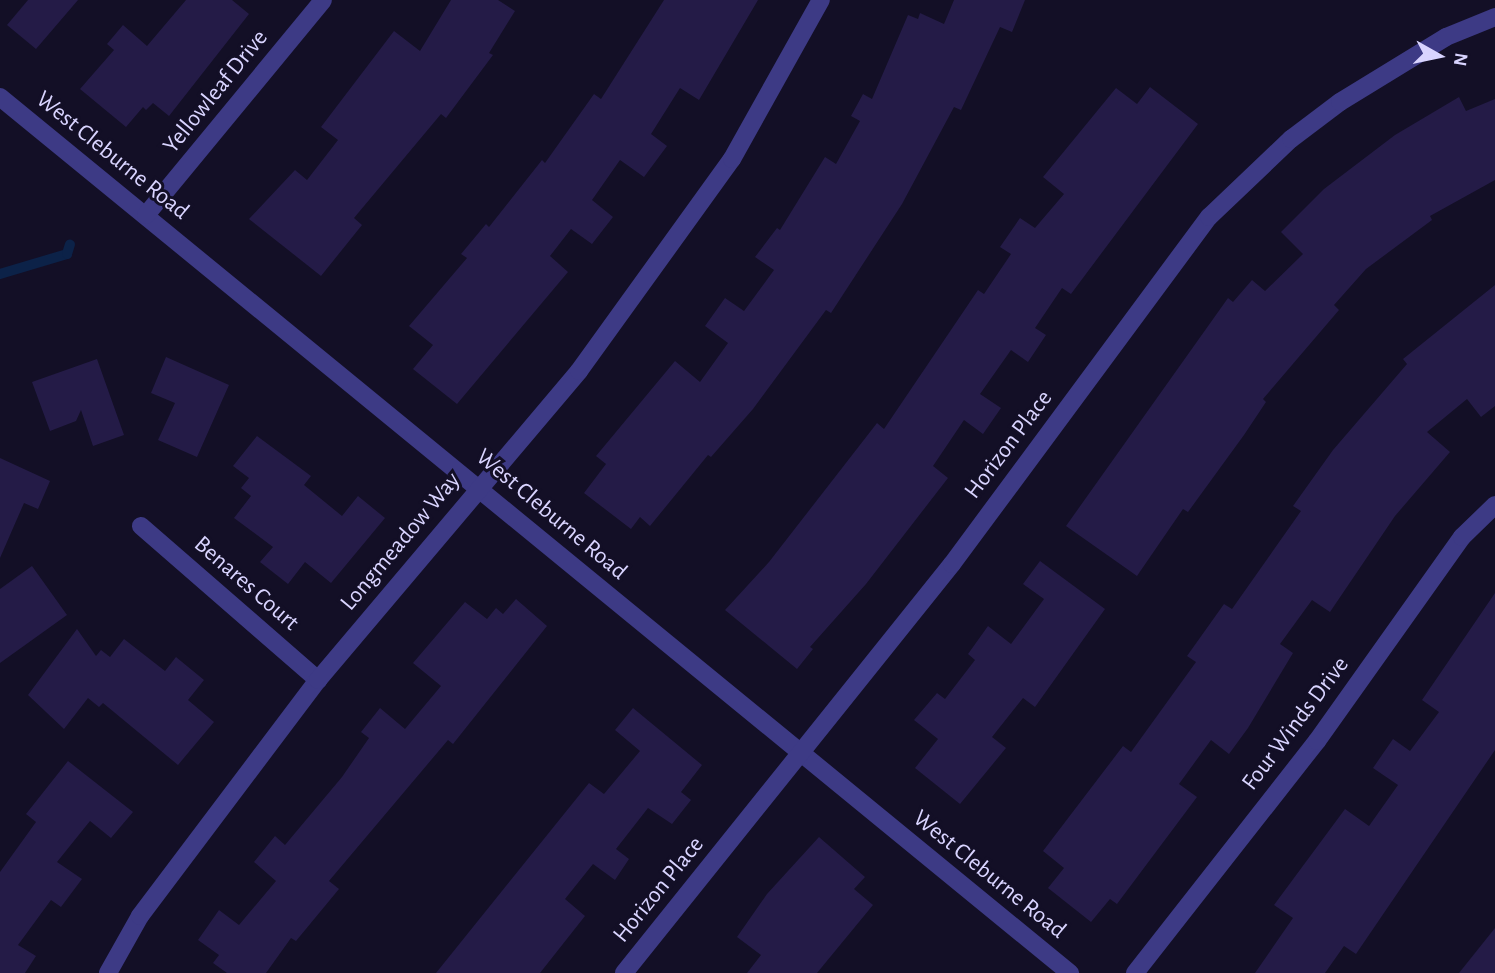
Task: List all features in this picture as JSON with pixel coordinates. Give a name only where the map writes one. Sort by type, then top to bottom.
[{"type":"street","name":"Yellowleaf Drive","points":[[146,215],[324,0]]},
{"type":"street","name":"Longmeadow Way","points":[[108,973],[140,916],[318,680],[479,486],[579,371],[732,159],[821,0]]},
{"type":"street","name":"Horizon Place","points":[[624,973],[952,564],[1209,217],[1291,139],[1340,102],[1447,37],[1495,17]]},
{"type":"street","name":"West Cleburne Road","points":[[0,97],[479,486],[1070,973]]},
{"type":"street","name":"Four Winds Drive","points":[[1135,973],[1317,741],[1462,537],[1495,505]]},
{"type":"street","name":"Benares Court","points":[[141,526],[318,680]]},
{"type":"building","points":[[28,0],[78,0],[36,49],[7,25]]},
{"type":"building","points":[[186,0],[232,0],[249,14],[169,116],[153,103],[146,110],[143,107],[126,127],[80,89],[114,50],[107,44],[123,25],[147,46]]},
{"type":"building","points":[[451,0],[498,0],[515,11],[489,53],[493,55],[446,118],[441,114],[354,218],[362,225],[321,276],[249,219],[295,170],[307,180],[338,140],[321,127],[394,31],[420,51]]},
{"type":"building","points":[[664,0],[758,0],[699,100],[680,88],[651,134],[667,146],[644,177],[620,160],[592,200],[613,217],[592,244],[571,229],[550,256],[568,272],[457,404],[413,369],[433,345],[409,326],[467,258],[461,254],[486,224],[489,227],[542,160],[545,163],[594,94],[601,99]]},
{"type":"building","points":[[954,0],[1025,0],[1012,32],[1000,27],[961,110],[954,107],[902,204],[831,313],[826,310],[753,409],[711,457],[708,455],[650,526],[640,517],[631,529],[584,493],[606,464],[596,456],[675,361],[700,382],[728,343],[705,326],[725,298],[744,311],[774,270],[755,257],[777,228],[780,230],[825,157],[836,164],[860,121],[851,116],[863,94],[872,99],[908,15],[918,19],[920,13],[944,24]]},
{"type":"building","points":[[1150,87],[1198,124],[1071,294],[1062,288],[1035,328],[1046,335],[1028,362],[1011,350],[980,394],[1001,408],[983,434],[964,420],[933,466],[948,478],[866,584],[810,647],[813,649],[797,669],[725,610],[769,562],[877,423],[884,429],[978,290],[984,294],[1011,254],[1000,247],[1020,218],[1035,228],[1064,194],[1043,177],[1116,88],[1137,104]]},
{"type":"building","points":[[1459,97],[1466,111],[1495,99],[1495,180],[1430,216],[1432,220],[1366,269],[1334,305],[1339,310],[1263,399],[1266,402],[1244,435],[1188,512],[1183,509],[1137,576],[1066,526],[1228,298],[1233,302],[1252,280],[1265,291],[1303,254],[1281,232],[1324,189],[1395,135]]},
{"type":"building","points":[[1495,285],[1495,406],[1481,417],[1467,399],[1427,432],[1450,452],[1395,516],[1330,612],[1312,600],[1280,644],[1293,653],[1248,728],[1229,754],[1211,740],[1179,784],[1197,797],[1117,904],[1110,899],[1091,922],[1048,888],[1064,868],[1043,851],[1123,746],[1131,752],[1196,662],[1187,656],[1224,604],[1232,609],[1301,511],[1293,506],[1333,450],[1407,364],[1403,359]]},
{"type":"building","points":[[166,357],[229,385],[197,457],[158,440],[175,403],[151,393]]},
{"type":"building","points":[[97,359],[124,435],[93,446],[81,410],[76,421],[50,431],[32,382]]},
{"type":"building","points":[[257,436],[311,476],[304,485],[342,516],[358,496],[385,518],[331,583],[305,562],[288,584],[260,562],[273,547],[234,518],[251,496],[241,488],[249,478],[233,466]]},
{"type":"building","points":[[0,458],[50,481],[38,509],[24,503],[0,558]]},
{"type":"building","points":[[1040,561],[1105,609],[1035,707],[1023,698],[992,737],[1006,748],[960,804],[915,768],[938,739],[914,720],[937,693],[945,699],[975,660],[968,654],[988,626],[1011,644],[1044,599],[1023,584]]},
{"type":"building","points":[[32,566],[67,615],[0,663],[0,589]]},
{"type":"building","points":[[1495,593],[1495,750],[1356,954],[1344,946],[1325,973],[1255,973],[1293,918],[1274,905],[1345,809],[1369,826],[1398,785],[1373,768],[1393,739],[1410,751],[1439,712],[1422,700]]},
{"type":"building","points":[[516,599],[547,626],[453,744],[448,740],[329,881],[339,889],[296,941],[291,938],[266,973],[227,973],[213,963],[219,955],[198,940],[219,910],[239,925],[276,881],[254,862],[275,836],[285,845],[342,777],[369,738],[361,732],[380,708],[405,729],[441,686],[413,663],[465,602],[487,619],[496,608],[503,614]]},
{"type":"building","points":[[77,629],[96,656],[101,650],[110,657],[124,639],[165,671],[176,657],[204,680],[188,700],[214,722],[178,765],[103,703],[99,707],[88,698],[64,729],[28,695]]},
{"type":"building","points":[[633,708],[702,765],[681,792],[691,800],[672,824],[648,808],[616,849],[629,859],[615,880],[593,864],[565,899],[585,916],[540,973],[436,973],[589,783],[604,794],[640,751],[615,730]]},
{"type":"building","points":[[68,761],[133,812],[111,838],[90,821],[57,862],[82,879],[61,907],[51,900],[18,945],[36,956],[25,973],[0,973],[0,872],[36,822],[26,814]]},
{"type":"building","points":[[819,837],[865,877],[854,889],[873,905],[817,973],[747,973],[761,955],[737,937],[767,894]]},
{"type":"building","points":[[1495,928],[1495,973],[1459,973]]},
{"type":"waterway","points":[[0,274],[67,254],[70,244]]}]
